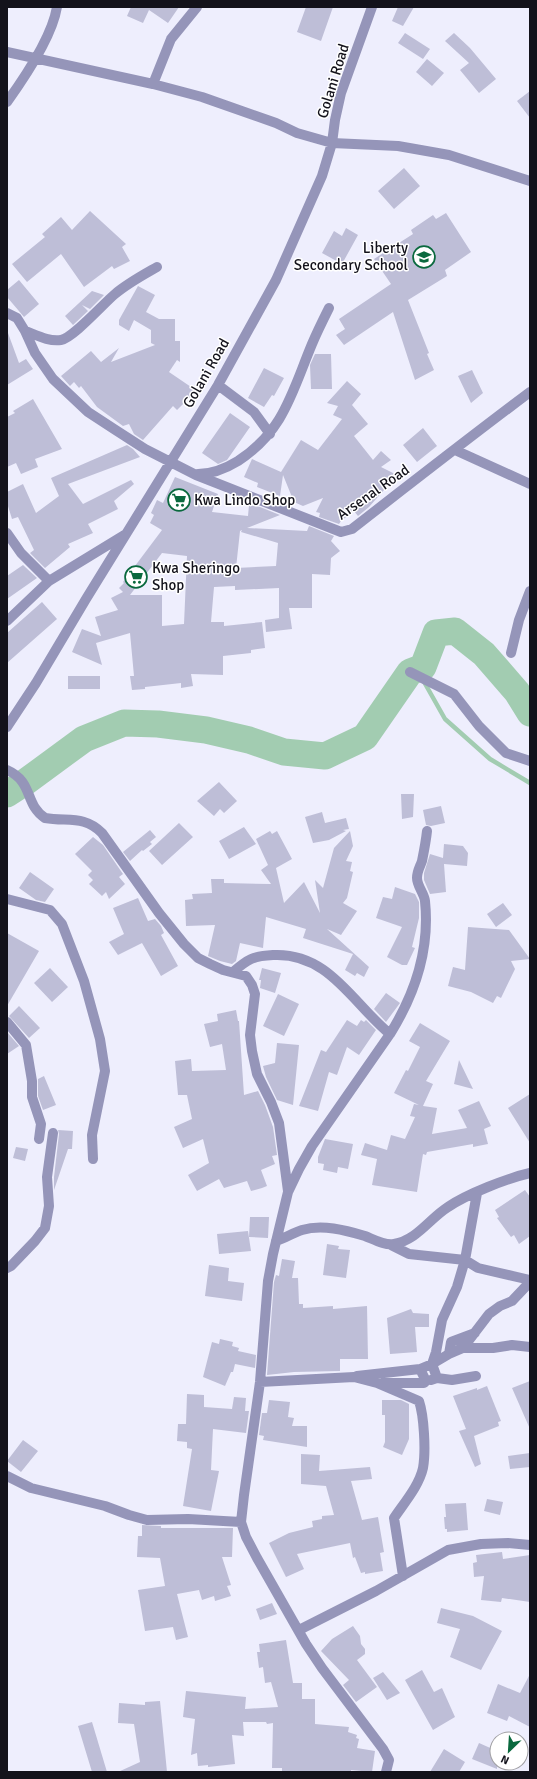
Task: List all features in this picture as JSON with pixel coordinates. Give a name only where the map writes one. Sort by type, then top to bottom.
[{"type":"street","points":[[7,102],[35,59],[56,17],[58,7]]},
{"type":"street","points":[[153,84],[171,39],[197,7]]},
{"type":"street","name":"Golani Road","points":[[7,727],[36,683],[218,385],[276,280],[322,176],[332,143],[341,93],[371,7]]},
{"type":"street","points":[[7,52],[153,84],[202,97],[276,123],[297,133],[332,143],[398,146],[449,155],[530,181]]},
{"type":"street","points":[[7,313],[17,318],[26,331],[48,339],[62,340],[74,332],[116,293],[157,267]]},
{"type":"street","points":[[196,474],[211,473],[227,468],[251,451],[270,434],[284,412],[294,392],[312,344],[329,308]]},
{"type":"street","name":"Arsenal Road","points":[[26,331],[35,354],[43,367],[69,395],[88,412],[114,429],[171,462],[196,474],[341,532],[352,529],[456,450],[489,422],[530,392]]},
{"type":"street","points":[[218,385],[254,412],[270,434]]},
{"type":"street","points":[[456,450],[530,484]]},
{"type":"street","points":[[7,621],[49,581],[128,532]]},
{"type":"street","points":[[7,533],[21,554],[49,581]]},
{"type":"street","points":[[511,653],[519,620],[530,591]]},
{"type":"street","points":[[410,672],[454,694],[479,726],[506,753],[530,761]]},
{"type":"street","points":[[7,770],[22,779],[28,789],[35,809],[45,818],[77,820],[87,822],[96,827],[102,833],[159,913],[184,944],[198,958],[223,970],[246,976],[252,985],[254,994],[251,1029],[252,1051],[257,1074],[271,1102],[279,1123],[288,1192]]},
{"type":"street","points":[[386,1772],[389,1760],[384,1749],[322,1668],[253,1551],[241,1522],[260,1382],[268,1281],[288,1192],[312,1146],[390,1034],[401,1016],[414,987],[424,949],[425,900],[417,881],[417,872],[424,852],[427,831]]},
{"type":"street","points":[[7,899],[50,910],[62,924],[84,981],[100,1039],[105,1071],[92,1135],[93,1159]]},
{"type":"street","points":[[233,972],[246,961],[256,956],[294,955],[306,959],[338,981],[357,999],[379,1025],[390,1034]]},
{"type":"street","points":[[7,1022],[26,1045],[32,1081],[32,1098],[41,1124],[39,1139]]},
{"type":"street","points":[[7,1268],[11,1266],[35,1241],[45,1228],[50,1206],[47,1176],[53,1133]]},
{"type":"street","points":[[391,1245],[410,1239],[440,1212],[456,1202],[510,1179],[530,1173]]},
{"type":"street","points":[[437,1378],[432,1364],[436,1352],[442,1320],[457,1287],[465,1260],[476,1193]]},
{"type":"street","points":[[276,1241],[301,1230],[326,1228],[364,1236],[391,1245],[409,1254],[465,1260],[478,1268],[530,1281],[521,1293],[512,1301],[500,1306],[489,1314],[476,1333],[463,1348]]},
{"type":"street","points":[[449,1354],[451,1342],[476,1333]]},
{"type":"street","points":[[260,1382],[354,1377],[370,1374],[420,1370],[463,1348],[492,1348],[512,1345],[530,1347]]},
{"type":"street","points":[[420,1370],[425,1382]]},
{"type":"street","points":[[376,1383],[424,1383],[437,1378],[452,1380],[476,1376]]},
{"type":"street","points":[[354,1377],[376,1383],[419,1401],[423,1414],[423,1468],[417,1483],[394,1518],[403,1576]]},
{"type":"street","points":[[7,1476],[31,1488],[105,1506],[147,1520],[188,1519],[241,1522]]},
{"type":"street","points":[[299,1630],[403,1576],[448,1550],[488,1544],[508,1543],[530,1545]]},
{"type":"building","points":[[131,7],[179,7],[168,23],[149,10],[143,23],[127,16]]},
{"type":"building","points":[[306,7],[333,7],[321,41],[297,32]]},
{"type":"building","points":[[398,7],[414,7],[403,26],[392,21]]},
{"type":"building","points":[[405,33],[430,49],[423,59],[398,43]]},
{"type":"building","points":[[454,33],[470,48],[496,79],[479,93],[460,70],[469,63],[445,41]]},
{"type":"building","points":[[427,59],[444,73],[432,86],[416,72]]},
{"type":"building","points":[[530,91],[530,118],[517,101]]},
{"type":"building","points":[[404,168],[420,186],[394,209],[378,191]]},
{"type":"building","points":[[90,211],[126,244],[122,247],[130,261],[114,269],[112,266],[84,287],[61,254],[27,282],[12,264],[45,237],[42,234],[61,217],[72,230]]},
{"type":"building","points":[[446,213],[471,252],[445,270],[447,276],[408,300],[429,353],[427,354],[434,370],[415,380],[393,312],[344,345],[336,335],[345,329],[339,319],[391,284],[374,259],[413,234],[411,230],[433,215],[436,219]]},
{"type":"building","points":[[346,228],[358,235],[342,264],[322,253],[334,231],[342,236]]},
{"type":"building","points":[[19,280],[39,304],[24,317],[7,297],[7,290]]},
{"type":"building","points":[[138,286],[155,295],[146,312],[159,319],[175,319],[175,341],[180,341],[180,362],[177,360],[169,372],[194,389],[190,394],[192,395],[177,410],[173,406],[143,440],[134,434],[129,424],[123,426],[97,407],[81,386],[79,388],[74,382],[70,386],[61,376],[91,351],[101,362],[119,348],[111,362],[155,345],[151,343],[151,330],[134,320],[129,331],[119,325],[119,320]]},
{"type":"building","points":[[92,291],[104,295],[90,309],[82,305],[88,311],[73,325],[65,316]]},
{"type":"building","points":[[8,333],[19,363],[26,359],[33,369],[7,385],[7,334]]},
{"type":"building","points":[[315,354],[331,354],[332,389],[311,389],[310,365]]},
{"type":"building","points":[[264,368],[284,378],[274,396],[272,395],[264,407],[248,398]]},
{"type":"building","points":[[472,370],[483,393],[471,403],[458,376]]},
{"type":"building","points":[[347,381],[361,394],[352,405],[368,424],[354,436],[373,460],[381,451],[391,460],[381,467],[395,474],[391,482],[369,507],[358,516],[354,511],[339,524],[319,517],[320,513],[316,512],[323,498],[303,506],[294,502],[283,475],[280,496],[257,487],[258,483],[244,477],[252,459],[281,472],[301,440],[318,450],[342,419],[333,415],[338,406],[327,403]]},
{"type":"building","points":[[33,399],[62,449],[35,459],[38,467],[21,474],[16,463],[7,467],[7,417],[15,413],[13,411]]},
{"type":"building","points":[[230,413],[250,427],[227,460],[218,464],[202,453]]},
{"type":"building","points":[[423,428],[437,446],[417,462],[403,445]]},
{"type":"building","points":[[127,445],[140,457],[68,484],[83,504],[131,480],[134,484],[114,501],[118,509],[88,524],[93,533],[68,544],[70,547],[45,568],[30,553],[34,550],[18,517],[12,519],[7,503],[7,492],[23,484],[36,513],[59,496],[51,478]]},
{"type":"building","points":[[175,477],[218,494],[212,512],[248,516],[249,505],[260,507],[280,515],[247,528],[307,531],[309,526],[334,536],[331,541],[340,551],[331,558],[330,575],[312,574],[312,608],[289,608],[292,629],[266,632],[265,620],[279,618],[279,588],[235,590],[235,586],[214,587],[211,622],[224,622],[224,626],[262,622],[265,648],[251,650],[251,653],[223,656],[223,675],[191,674],[193,686],[181,688],[181,683],[132,690],[130,676],[134,676],[130,633],[96,643],[102,665],[72,652],[82,629],[101,636],[95,617],[118,610],[111,598],[123,592],[119,588],[162,530],[150,523],[154,515],[151,513],[157,500],[163,503]],"holes":[[[242,530],[241,532],[278,543],[276,566],[236,568],[240,531]],[[162,553],[187,556],[184,624],[162,626],[162,595],[130,595]]]},
{"type":"building","points":[[23,565],[37,578],[7,599],[7,576]]},
{"type":"building","points":[[42,602],[57,619],[7,663],[7,633]]},
{"type":"building","points":[[68,676],[100,676],[100,689],[68,689]]},
{"type":"building","points":[[219,782],[237,801],[224,813],[220,809],[214,816],[197,801]]},
{"type":"building","points":[[401,794],[414,794],[413,817],[402,819]]},
{"type":"building","points":[[441,806],[445,823],[431,826],[426,825],[423,810]]},
{"type":"building","points":[[322,812],[325,823],[346,818],[349,829],[343,830],[346,831],[329,840],[313,843],[305,817]]},
{"type":"building","points":[[179,823],[193,837],[162,865],[149,851]]},
{"type":"building","points":[[244,827],[256,844],[229,859],[219,841]]},
{"type":"building","points":[[150,830],[156,837],[150,842],[152,844],[143,851],[142,850],[130,861],[123,852]]},
{"type":"building","points":[[270,831],[272,834],[277,831],[292,859],[276,868],[284,903],[304,882],[320,913],[315,880],[323,888],[334,848],[350,831],[353,846],[346,861],[352,862],[350,871],[353,872],[347,898],[343,903],[357,911],[341,935],[327,929],[369,967],[364,977],[357,973],[355,976],[345,970],[353,954],[303,938],[306,929],[266,917],[263,948],[240,943],[236,961],[232,964],[208,956],[215,925],[186,926],[185,900],[193,899],[192,894],[212,893],[211,879],[224,879],[224,883],[271,884],[261,870],[268,865],[256,839]]},
{"type":"building","points":[[93,837],[103,845],[123,874],[119,877],[125,884],[109,899],[106,892],[102,896],[89,884],[93,880],[88,875],[92,871],[75,854]]},
{"type":"building","points":[[444,844],[463,846],[468,853],[467,866],[444,864],[446,892],[430,894],[424,880],[424,873],[430,854],[443,858]]},
{"type":"building","points":[[30,872],[54,889],[45,902],[36,900],[19,888]]},
{"type":"building","points":[[395,887],[415,894],[419,902],[419,918],[412,947],[415,948],[407,965],[402,965],[387,957],[402,927],[376,918],[383,897],[392,899]]},
{"type":"building","points":[[138,898],[148,921],[155,919],[161,926],[164,933],[161,935],[178,966],[161,976],[142,943],[118,955],[109,942],[124,934],[113,908]]},
{"type":"building","points":[[503,903],[512,915],[496,927],[487,914]]},
{"type":"building","points":[[468,927],[509,930],[530,959],[511,961],[515,969],[501,998],[497,996],[493,1003],[471,992],[448,986],[453,967],[465,970]]},
{"type":"building","points":[[7,933],[39,951],[7,1006]]},
{"type":"building","points":[[50,968],[68,987],[52,1002],[34,983]]},
{"type":"building","points":[[262,968],[281,973],[275,993],[260,988],[261,980],[259,980]]},
{"type":"building","points":[[386,993],[400,1003],[386,1022],[374,1009]]},
{"type":"building","points":[[278,994],[299,1004],[284,1036],[263,1026]]},
{"type":"building","points":[[19,1006],[40,1028],[29,1038],[9,1016]]},
{"type":"building","points":[[236,1010],[239,1021],[244,1095],[258,1091],[273,1127],[277,1155],[272,1156],[275,1164],[261,1170],[267,1186],[251,1191],[247,1181],[224,1188],[219,1179],[197,1191],[188,1175],[209,1163],[203,1139],[183,1148],[174,1127],[192,1119],[187,1095],[178,1095],[175,1061],[191,1059],[192,1071],[226,1070],[222,1044],[210,1047],[204,1024],[218,1021],[217,1014]]},
{"type":"building","points":[[347,1020],[357,1026],[361,1020],[364,1022],[366,1020],[376,1030],[359,1055],[347,1047],[337,1075],[329,1072],[318,1111],[299,1106],[321,1050],[326,1052]]},
{"type":"building","points":[[420,1023],[450,1041],[426,1081],[433,1084],[423,1106],[437,1108],[432,1134],[467,1128],[458,1110],[479,1101],[491,1126],[484,1129],[488,1144],[473,1147],[473,1144],[427,1152],[426,1155],[423,1154],[417,1192],[372,1185],[377,1159],[361,1155],[365,1143],[387,1150],[391,1135],[405,1139],[415,1117],[410,1116],[414,1104],[419,1105],[394,1093],[406,1070],[408,1071],[420,1047],[409,1041]]},
{"type":"building","points":[[7,1032],[19,1046],[7,1054]]},
{"type":"building","points":[[277,1043],[299,1045],[293,1105],[277,1100],[266,1077],[263,1066],[275,1063]]},
{"type":"building","points":[[459,1060],[473,1089],[454,1084]]},
{"type":"building","points":[[44,1076],[56,1105],[43,1110],[38,1096],[38,1079]]},
{"type":"building","points":[[530,1094],[530,1143],[508,1108]]},
{"type":"building","points":[[58,1130],[73,1131],[72,1149],[68,1149],[54,1190],[59,1134]]},
{"type":"building","points":[[325,1139],[353,1144],[348,1169],[338,1167],[337,1173],[323,1170],[324,1164],[318,1163],[318,1157]]},
{"type":"building","points":[[16,1147],[28,1149],[25,1161],[13,1158]]},
{"type":"building","points":[[525,1190],[530,1197],[530,1236],[519,1244],[514,1235],[511,1237],[497,1218],[499,1217],[495,1210]]},
{"type":"building","points":[[250,1217],[269,1217],[268,1238],[249,1237]]},
{"type":"building","points":[[248,1231],[251,1251],[219,1254],[217,1234]]},
{"type":"building","points":[[327,1244],[339,1246],[338,1249],[350,1250],[346,1278],[323,1275]]},
{"type":"building","points":[[282,1259],[295,1261],[292,1278],[298,1278],[299,1304],[303,1304],[303,1308],[333,1306],[333,1309],[367,1306],[368,1359],[340,1359],[340,1371],[294,1372],[267,1375],[274,1282],[276,1275],[279,1276]]},
{"type":"building","points":[[209,1265],[229,1268],[228,1281],[244,1283],[242,1301],[205,1296]]},
{"type":"building","points":[[411,1309],[413,1313],[429,1314],[429,1327],[415,1327],[417,1352],[390,1354],[387,1318]]},
{"type":"building","points":[[220,1339],[233,1342],[232,1346],[239,1348],[238,1351],[256,1355],[255,1368],[235,1364],[233,1372],[231,1372],[225,1386],[203,1377],[212,1342],[219,1344]]},
{"type":"building","points":[[530,1381],[530,1429],[512,1388]]},
{"type":"building","points":[[487,1386],[501,1421],[498,1422],[499,1426],[474,1436],[481,1464],[475,1467],[459,1431],[466,1429],[453,1396]]},
{"type":"building","points":[[187,1394],[204,1395],[204,1407],[232,1409],[234,1397],[246,1398],[245,1411],[249,1411],[246,1433],[213,1429],[211,1470],[219,1471],[211,1511],[183,1506],[192,1449],[187,1448],[187,1442],[177,1441],[178,1424],[186,1424]]},
{"type":"building","points":[[269,1400],[290,1402],[288,1417],[294,1418],[292,1426],[307,1426],[307,1447],[263,1440],[264,1436],[259,1435],[262,1413],[267,1413]]},
{"type":"building","points":[[382,1400],[401,1400],[409,1404],[409,1439],[402,1455],[383,1447],[385,1442],[385,1415],[382,1415]]},
{"type":"building","points":[[23,1440],[38,1451],[21,1472],[7,1461]]},
{"type":"building","points":[[530,1453],[530,1467],[510,1469],[508,1456]]},
{"type":"building","points":[[301,1454],[320,1455],[319,1471],[370,1467],[372,1479],[351,1481],[362,1520],[378,1517],[384,1552],[380,1553],[383,1571],[365,1574],[365,1572],[361,1573],[355,1557],[353,1558],[350,1543],[297,1554],[304,1569],[286,1577],[269,1543],[289,1533],[313,1527],[312,1521],[322,1519],[322,1516],[334,1515],[326,1486],[301,1484]]},
{"type":"building","points":[[487,1499],[503,1502],[500,1515],[484,1511]]},
{"type":"building","points":[[466,1503],[468,1530],[447,1532],[447,1529],[445,1529],[444,1517],[446,1517],[445,1504]]},
{"type":"building","points":[[142,1525],[161,1526],[161,1528],[233,1528],[232,1557],[222,1557],[231,1585],[227,1586],[231,1596],[215,1601],[214,1596],[202,1600],[199,1590],[177,1594],[188,1637],[176,1640],[173,1627],[145,1631],[138,1590],[165,1586],[160,1558],[137,1557],[138,1536],[142,1536]]},
{"type":"building","points":[[502,1552],[503,1559],[530,1555],[530,1602],[502,1598],[501,1602],[481,1600],[484,1576],[474,1577],[473,1563],[477,1562],[476,1555]]},
{"type":"building","points":[[272,1603],[277,1614],[260,1620],[256,1609]]},
{"type":"building","points":[[441,1608],[473,1616],[502,1631],[481,1670],[450,1657],[460,1629],[437,1623]]},
{"type":"building","points":[[353,1626],[360,1636],[361,1644],[365,1649],[365,1654],[357,1660],[377,1687],[356,1702],[343,1685],[349,1680],[321,1651],[332,1639]]},
{"type":"building","points":[[286,1640],[293,1683],[302,1683],[302,1699],[315,1699],[315,1724],[349,1727],[348,1732],[357,1735],[356,1738],[359,1739],[357,1748],[375,1751],[372,1772],[351,1770],[351,1772],[282,1772],[282,1768],[272,1768],[273,1723],[267,1724],[266,1722],[243,1722],[244,1736],[232,1735],[235,1764],[208,1767],[208,1765],[198,1766],[197,1753],[191,1755],[195,1719],[183,1717],[186,1691],[246,1697],[245,1709],[278,1707],[271,1682],[265,1683],[263,1667],[259,1668],[257,1652],[260,1652],[259,1644]]},
{"type":"building","points":[[422,1670],[434,1692],[442,1688],[455,1717],[433,1730],[405,1680]]},
{"type":"building","points":[[383,1672],[400,1693],[387,1700],[373,1678]]},
{"type":"building","points":[[530,1674],[530,1727],[509,1716],[507,1721],[487,1713],[498,1684],[520,1693]]},
{"type":"building","points":[[160,1701],[167,1772],[118,1772],[140,1762],[134,1724],[118,1723],[119,1703],[145,1705],[145,1702]]},
{"type":"building","points":[[92,1722],[107,1772],[92,1772],[78,1726]]},
{"type":"building","points":[[479,1743],[489,1747],[489,1766],[472,1759]]},
{"type":"building","points":[[444,1749],[465,1762],[459,1772],[430,1772]]},
{"type":"waterway","points":[[7,794],[84,739],[124,723],[158,724],[206,730],[249,740],[284,752],[325,756],[365,737],[410,672],[423,667],[436,633],[455,631],[484,654],[517,692],[530,713]]},
{"type":"waterway","points":[[423,667],[423,680],[445,719],[490,759],[530,783]]},
{"type":"place","name":"Liberty Secondary School","points":[[424,257]]},
{"type":"place","name":"Kwa Lindo Shop","points":[[179,500]]},
{"type":"place","name":"Kwa Sheringo Shop","points":[[136,577]]}]
